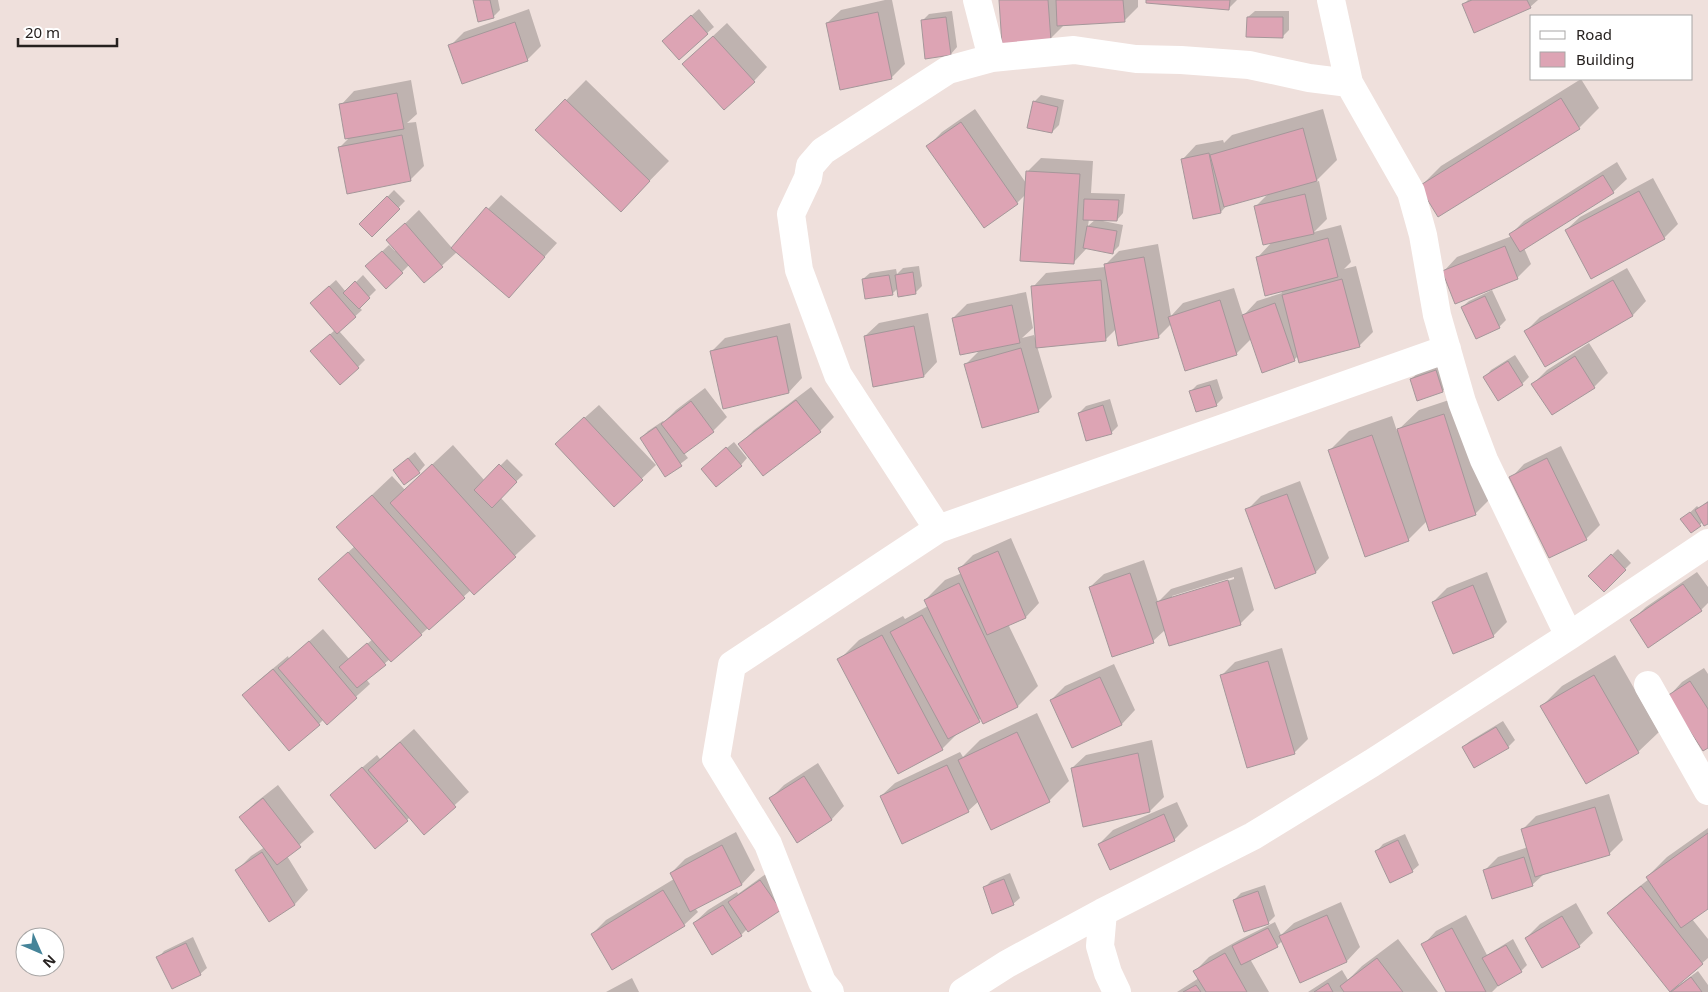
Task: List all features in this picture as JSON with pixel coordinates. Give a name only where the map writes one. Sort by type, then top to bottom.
[{"type":"street","points":[[977,0],[992,58]]},
{"type":"street","points":[[1331,0],[1349,83],[1411,192],[1423,235],[1437,315],[1462,402],[1484,460],[1568,636]]},
{"type":"street","points":[[938,529],[838,375],[799,270],[791,214],[808,178],[810,166],[823,151],[948,70],[992,58],[1074,50],[1136,59],[1249,65],[1309,78],[1349,83]]},
{"type":"street","points":[[830,992],[822,982],[768,844],[716,760],[732,665],[938,529],[1446,349]]},
{"type":"street","points":[[963,992],[1007,964],[1103,912],[1253,836],[1372,763],[1708,543]]},
{"type":"street","points":[[1648,685],[1708,791]]},
{"type":"street","points":[[1103,912],[1100,946],[1108,973],[1117,992]]},
{"type":"building","points":[[473,0],[490,0],[494,18],[478,22]]},
{"type":"building","points":[[999,0],[1048,0],[1051,41],[1002,45]]},
{"type":"building","points":[[1056,0],[1123,0],[1125,22],[1057,26]]},
{"type":"building","points":[[1146,0],[1230,0],[1229,10],[1146,3]]},
{"type":"building","points":[[1472,0],[1527,0],[1531,8],[1474,33],[1462,4]]},
{"type":"building","points":[[878,12],[892,79],[840,90],[826,23]]},
{"type":"building","points":[[691,15],[708,34],[679,60],[662,41]]},
{"type":"building","points":[[946,17],[951,55],[925,59],[921,20]]},
{"type":"building","points":[[1247,17],[1283,17],[1283,38],[1246,37]]},
{"type":"building","points":[[515,22],[528,61],[462,84],[448,45]]},
{"type":"building","points":[[713,36],[755,82],[724,110],[682,64]]},
{"type":"building","points":[[397,93],[404,129],[345,139],[339,104]]},
{"type":"building","points":[[1561,98],[1580,129],[1438,217],[1419,186]]},
{"type":"building","points":[[565,99],[650,181],[621,212],[535,130]]},
{"type":"building","points":[[1033,101],[1058,107],[1052,133],[1027,128]]},
{"type":"building","points":[[961,122],[1018,204],[984,228],[926,146]]},
{"type":"building","points":[[1303,128],[1317,181],[1224,207],[1210,155]]},
{"type":"building","points":[[402,135],[411,181],[347,194],[338,147]]},
{"type":"building","points":[[1209,153],[1221,213],[1193,219],[1181,159]]},
{"type":"building","points":[[1026,171],[1080,174],[1074,264],[1020,261]]},
{"type":"building","points":[[1603,175],[1614,193],[1520,252],[1509,234]]},
{"type":"building","points":[[1639,191],[1665,239],[1591,279],[1565,230]]},
{"type":"building","points":[[1305,194],[1314,234],[1263,245],[1254,206]]},
{"type":"building","points":[[387,196],[400,209],[372,237],[359,224]]},
{"type":"building","points":[[1084,199],[1119,200],[1117,221],[1083,220]]},
{"type":"building","points":[[486,207],[545,257],[509,298],[451,248]]},
{"type":"building","points":[[405,223],[443,267],[424,283],[386,240]]},
{"type":"building","points":[[1087,226],[1117,231],[1113,254],[1083,248]]},
{"type":"building","points":[[1328,238],[1338,277],[1265,296],[1256,257]]},
{"type":"building","points":[[1505,246],[1518,279],[1455,304],[1442,271]]},
{"type":"building","points":[[382,251],[403,273],[386,289],[365,266]]},
{"type":"building","points":[[1144,257],[1159,338],[1118,346],[1104,264]]},
{"type":"building","points":[[913,272],[916,294],[898,297],[895,275]]},
{"type":"building","points":[[889,275],[893,295],[865,299],[862,279]]},
{"type":"building","points":[[1342,279],[1360,347],[1299,363],[1282,295]]},
{"type":"building","points":[[1101,280],[1106,341],[1036,348],[1031,286]]},
{"type":"building","points":[[1613,280],[1633,316],[1545,367],[1524,331]]},
{"type":"building","points":[[355,281],[370,298],[359,309],[343,293]]},
{"type":"building","points":[[329,286],[356,317],[337,334],[310,303]]},
{"type":"building","points":[[1485,296],[1500,328],[1476,339],[1461,307]]},
{"type":"building","points":[[1220,300],[1237,355],[1185,371],[1168,317]]},
{"type":"building","points":[[1275,303],[1295,361],[1262,373],[1242,315]]},
{"type":"building","points":[[1012,305],[1020,343],[960,355],[952,318]]},
{"type":"building","points":[[914,326],[924,377],[873,387],[864,336]]},
{"type":"building","points":[[330,334],[359,368],[340,385],[310,351]]},
{"type":"building","points":[[777,336],[789,393],[723,409],[710,351]]},
{"type":"building","points":[[1021,348],[1039,412],[982,428],[964,364]]},
{"type":"building","points":[[1575,356],[1595,388],[1552,415],[1531,384]]},
{"type":"building","points":[[1508,361],[1523,385],[1498,401],[1483,377]]},
{"type":"building","points":[[1436,370],[1443,392],[1417,401],[1410,379]]},
{"type":"building","points":[[1210,385],[1217,406],[1196,412],[1189,391]]},
{"type":"building","points":[[796,400],[821,432],[763,476],[738,444]]},
{"type":"building","points":[[691,401],[714,432],[684,454],[661,424]]},
{"type":"building","points":[[1103,405],[1112,434],[1086,441],[1078,413]]},
{"type":"building","points":[[1444,414],[1476,515],[1429,531],[1397,429]]},
{"type":"building","points":[[584,417],[643,480],[614,507],[555,444]]},
{"type":"building","points":[[656,427],[682,466],[665,477],[640,438]]},
{"type":"building","points":[[1372,435],[1409,541],[1365,557],[1328,450]]},
{"type":"building","points":[[726,447],[742,466],[716,487],[701,469]]},
{"type":"building","points":[[408,458],[420,473],[404,485],[393,470]]},
{"type":"building","points":[[1547,458],[1587,540],[1549,558],[1509,477]]},
{"type":"building","points":[[432,464],[516,557],[474,595],[390,503]]},
{"type":"building","points":[[499,464],[517,482],[492,508],[474,490]]},
{"type":"building","points":[[1287,494],[1316,573],[1275,589],[1245,509]]},
{"type":"building","points":[[372,495],[465,598],[429,630],[336,527]]},
{"type":"building","points":[[1708,502],[1708,524],[1704,526],[1695,510]]},
{"type":"building","points":[[1690,512],[1701,526],[1691,533],[1680,519]]},
{"type":"building","points":[[998,551],[1026,618],[987,635],[958,568]]},
{"type":"building","points":[[348,552],[422,635],[391,662],[318,579]]},
{"type":"building","points":[[1611,554],[1626,570],[1604,592],[1588,576]]},
{"type":"building","points":[[1130,573],[1154,643],[1112,657],[1089,587]]},
{"type":"building","points":[[1228,580],[1241,625],[1169,646],[1156,602]]},
{"type":"building","points":[[959,583],[1018,707],[983,724],[924,600]]},
{"type":"building","points":[[1683,584],[1702,611],[1648,648],[1630,620]]},
{"type":"building","points":[[1473,585],[1494,637],[1453,654],[1432,602]]},
{"type":"building","points":[[922,615],[980,722],[948,739],[890,632]]},
{"type":"building","points":[[882,635],[943,750],[898,774],[837,659]]},
{"type":"building","points":[[309,641],[357,698],[327,725],[278,668]]},
{"type":"building","points":[[367,643],[386,665],[357,688],[339,667]]},
{"type":"building","points":[[1268,661],[1295,754],[1247,768],[1220,675]]},
{"type":"building","points":[[273,669],[320,725],[289,751],[242,695]]},
{"type":"building","points":[[1594,675],[1639,753],[1586,784],[1540,706]]},
{"type":"building","points":[[1100,677],[1122,725],[1072,748],[1050,700]]},
{"type":"building","points":[[1690,681],[1708,709],[1708,748],[1703,751],[1667,696]]},
{"type":"building","points":[[1496,727],[1509,748],[1474,768],[1462,747]]},
{"type":"building","points":[[1017,732],[1050,802],[991,830],[958,760]]},
{"type":"building","points":[[400,742],[456,807],[424,835],[368,770]]},
{"type":"building","points":[[1138,753],[1150,812],[1083,827],[1071,768]]},
{"type":"building","points":[[947,765],[969,812],[902,844],[880,796]]},
{"type":"building","points":[[362,767],[408,821],[375,849],[330,795]]},
{"type":"building","points":[[804,776],[832,820],[797,843],[769,798]]},
{"type":"building","points":[[263,798],[301,847],[277,865],[239,817]]},
{"type":"building","points":[[1595,807],[1610,855],[1535,877],[1521,829]]},
{"type":"building","points":[[1164,814],[1175,841],[1110,870],[1098,844]]},
{"type":"building","points":[[1708,833],[1708,909],[1681,928],[1646,877]]},
{"type":"building","points":[[1398,840],[1413,872],[1390,883],[1375,851]]},
{"type":"building","points":[[722,845],[742,885],[690,912],[670,873]]},
{"type":"building","points":[[262,852],[295,905],[269,922],[235,870]]},
{"type":"building","points":[[1524,857],[1533,886],[1492,899],[1483,870]]},
{"type":"building","points":[[1004,879],[1014,905],[992,914],[983,887]]},
{"type":"building","points":[[760,880],[781,910],[748,932],[728,902]]},
{"type":"building","points":[[1641,886],[1703,964],[1670,992],[1607,913]]},
{"type":"building","points":[[663,890],[685,926],[612,970],[591,934]]},
{"type":"building","points":[[1258,891],[1269,924],[1244,932],[1233,900]]},
{"type":"building","points":[[723,905],[742,936],[712,955],[693,923]]},
{"type":"building","points":[[1327,915],[1347,962],[1300,983],[1279,936]]},
{"type":"building","points":[[1562,916],[1580,947],[1542,968],[1525,938]]},
{"type":"building","points":[[1268,928],[1278,947],[1241,965],[1232,946]]},
{"type":"building","points":[[1452,928],[1486,992],[1446,992],[1421,944]]},
{"type":"building","points":[[186,943],[201,975],[172,989],[156,957]]},
{"type":"building","points":[[1506,945],[1522,972],[1498,986],[1482,958]]},
{"type":"building","points":[[1225,953],[1247,992],[1206,992],[1193,971]]},
{"type":"building","points":[[1377,958],[1403,992],[1344,992],[1340,986]]},
{"type":"building","points":[[1691,977],[1702,992],[1671,992]]},
{"type":"building","points":[[1328,983],[1333,992],[1314,992]]},
{"type":"building","points":[[1196,985],[1201,992],[1183,992]]}]
